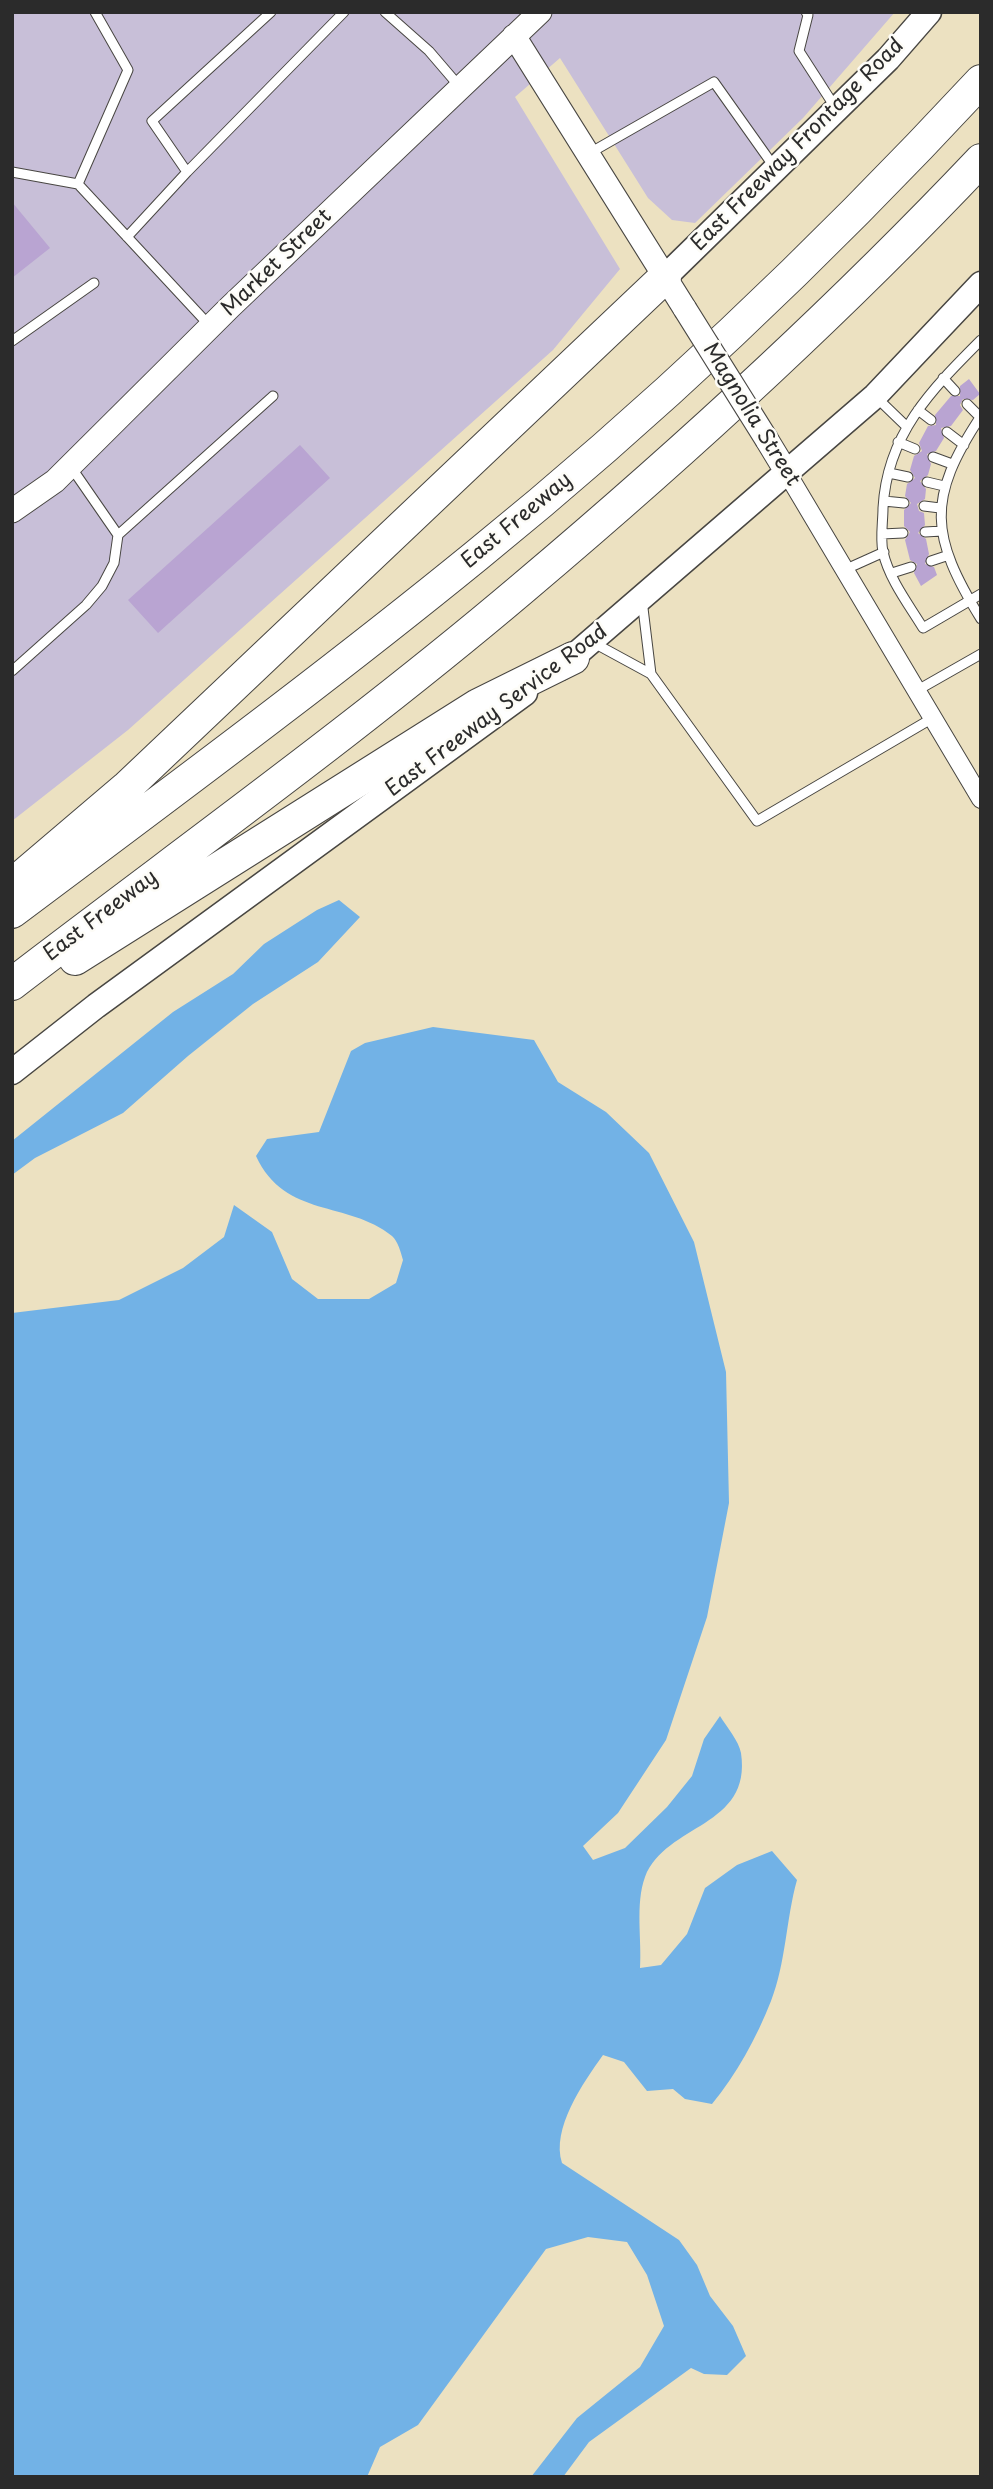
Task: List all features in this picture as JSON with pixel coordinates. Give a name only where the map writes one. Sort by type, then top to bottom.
[{"type":"highway","name":"East Freeway","points":[[12,912],[349,658],[479,554],[598,452],[762,302],[861,206],[981,81]]},
{"type":"highway","name":"East Freeway","points":[[12,984],[323,747],[521,590],[683,450],[834,311],[981,160]]},
{"type":"highway","points":[[12,885],[126,788],[664,277]]},
{"type":"highway","points":[[12,1000],[478,705],[583,650]]},
{"type":"main road","name":"East Freeway Frontage Road","points":[[664,277],[837,110],[929,12]]},
{"type":"main road","name":"East Freeway Service Road","points":[[12,1072],[96,1006],[583,650],[875,396],[981,284]]},
{"type":"street","name":"Market Street","points":[[12,511],[55,481],[71,466],[211,327],[540,12]]},
{"type":"street","name":"Magnolia Street","points":[[514,36],[788,473],[915,692],[981,799]]},
{"type":"lane","points":[[78,184],[128,70],[95,12]]},
{"type":"lane","points":[[187,172],[152,121],[271,12]]},
{"type":"lane","points":[[127,237],[344,12]]},
{"type":"lane","points":[[385,12],[429,51],[460,87]]},
{"type":"lane","points":[[806,12],[808,15],[799,51],[837,110]]},
{"type":"lane","points":[[588,154],[714,82],[776,170]]},
{"type":"lane","points":[[12,173],[78,184],[211,327]]},
{"type":"lane","points":[[12,341],[94,283]]},
{"type":"lane","points":[[981,340],[943,378],[905,426],[889,472],[882,534],[884,552],[892,573],[923,628],[981,594]]},
{"type":"lane","points":[[943,378],[955,391]]},
{"type":"lane","points":[[12,670],[86,605],[102,586],[114,563],[118,536],[273,396]]},
{"type":"lane","points":[[875,396],[905,426]]},
{"type":"lane","points":[[967,404],[980,417],[952,464],[940,508],[946,556],[981,620]]},
{"type":"lane","points":[[918,410],[931,420]]},
{"type":"lane","points":[[947,432],[964,444]]},
{"type":"lane","points":[[898,442],[915,449]]},
{"type":"lane","points":[[933,457],[952,464]]},
{"type":"lane","points":[[71,466],[118,536]]},
{"type":"lane","points":[[889,472],[908,477]]},
{"type":"lane","points":[[927,482],[944,486]]},
{"type":"lane","points":[[884,501],[904,503]]},
{"type":"lane","points":[[924,506],[940,508]]},
{"type":"lane","points":[[925,532],[942,531]]},
{"type":"lane","points":[[882,534],[903,533]]},
{"type":"lane","points":[[844,570],[884,552]]},
{"type":"lane","points":[[931,561],[946,556]]},
{"type":"lane","points":[[892,573],[911,567]]},
{"type":"lane","points":[[642,598],[651,674],[757,821],[931,719]]},
{"type":"lane","points":[[583,650],[651,674]]},
{"type":"lane","points":[[915,692],[981,654]]},
{"type":"shaded area","points":[[12,12],[895,12],[803,118],[695,223],[672,220],[648,198],[560,58],[515,97],[620,269],[553,350],[128,730],[12,821]]},
{"type":"water","points":[[339,900],[360,917],[318,962],[253,1004],[123,1113],[35,1158],[12,1175],[12,1141],[173,1012],[233,974],[264,944],[317,910]]},
{"type":"water","points":[[433,1027],[534,1040],[558,1082],[606,1112],[649,1153],[694,1242],[726,1372],[729,1503],[707,1617],[666,1740],[618,1813],[583,1846],[593,1860],[625,1848],[667,1807],[692,1776],[704,1739],[720,1716],[740,1748],[741,1778],[734,1796],[721,1811],[670,1845],[656,1859],[645,1877],[640,1910],[640,1968],[661,1965],[687,1934],[705,1888],[737,1865],[772,1851],[797,1880],[780,1972],[753,2042],[712,2104],[685,2099],[673,2089],[647,2091],[624,2062],[603,2055],[571,2107],[561,2136],[560,2150],[562,2163],[679,2240],[697,2265],[710,2296],[733,2326],[746,2356],[727,2375],[704,2374],[691,2368],[589,2442],[563,2477],[531,2477],[577,2418],[640,2367],[664,2326],[647,2275],[627,2242],[588,2237],[546,2249],[418,2425],[380,2447],[367,2477],[12,2477],[12,1313],[119,1300],[183,1268],[224,1237],[234,1205],[272,1232],[292,1279],[318,1299],[369,1299],[396,1283],[403,1260],[398,1244],[392,1236],[375,1225],[300,1200],[283,1190],[268,1176],[256,1156],[267,1139],[319,1132],[351,1051],[365,1043]]},
{"type":"building","points":[[12,202],[50,248],[12,278]]},
{"type":"building","points":[[969,379],[980,394],[973,400],[963,399],[960,405],[963,410],[951,426],[941,428],[944,438],[936,451],[927,454],[931,464],[928,475],[920,481],[926,489],[925,499],[917,504],[919,511],[924,513],[925,525],[918,533],[926,539],[929,554],[925,564],[934,567],[937,575],[921,586],[914,573],[917,564],[910,560],[905,540],[910,532],[904,526],[904,510],[911,503],[905,496],[907,484],[915,478],[910,470],[914,456],[922,451],[919,443],[928,426],[936,425],[935,415],[951,396],[960,396],[960,386]]},
{"type":"building","points":[[300,445],[330,478],[158,633],[128,600]]}]
